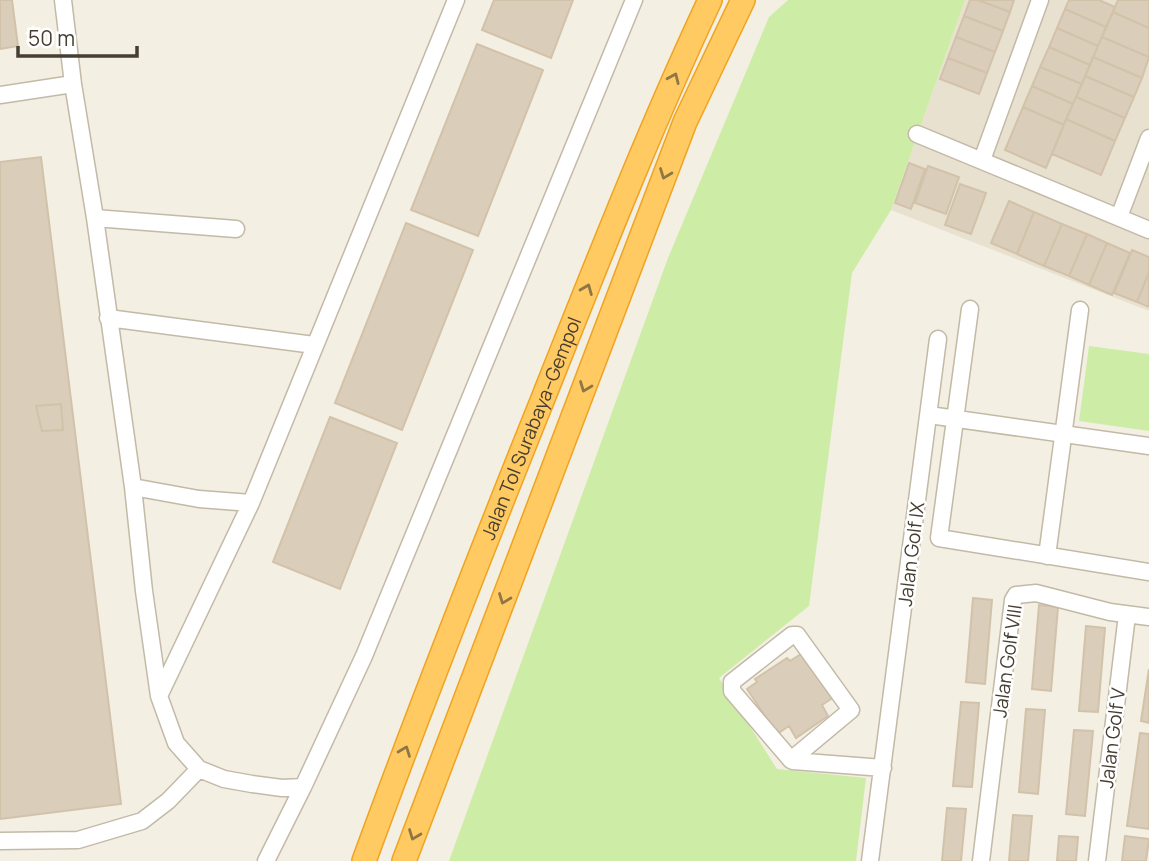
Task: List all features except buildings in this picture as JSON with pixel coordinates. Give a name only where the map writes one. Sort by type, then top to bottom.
[{"type":"highway","name":"Jalan Tol Surabaya–Gempol","points":[[364,861],[624,194],[710,0]]},
{"type":"highway","name":"Jalan Tol Surabaya–Gempol","points":[[404,861],[685,122],[743,0]]},
{"type":"highway","points":[[357,861],[387,797]]},
{"type":"street","points":[[63,0],[133,486],[159,696],[176,743],[199,769],[224,779],[252,785],[303,787]]},
{"type":"street","points":[[159,696],[251,503],[456,0]]},
{"type":"street","points":[[266,861],[369,643],[634,0]]},
{"type":"street","points":[[982,160],[1040,0]]},
{"type":"street","points":[[0,95],[73,84]]},
{"type":"street","points":[[918,134],[1149,230]]},
{"type":"street","points":[[1119,217],[1149,138]]},
{"type":"street","points":[[95,218],[236,229]]},
{"type":"street","points":[[970,309],[939,538],[1149,572]]},
{"type":"street","points":[[1047,555],[1080,310]]},
{"type":"street","points":[[108,318],[314,345]]},
{"type":"street","name":"Jalan Golf IX","points":[[870,861],[938,339]]},
{"type":"street","points":[[929,415],[1149,446]]},
{"type":"street","points":[[133,486],[199,499],[251,503]]},
{"type":"street","name":"Jalan Golf VIII","points":[[981,861],[1013,600],[1020,593],[1036,593],[1127,615],[1149,617]]},
{"type":"street","name":"Jalan Golf V","points":[[1097,861],[1127,615]]},
{"type":"street","points":[[790,760],[850,710],[797,635],[792,635],[732,682],[731,687],[790,760],[883,768]]},
{"type":"street","points":[[0,841],[78,840],[142,821],[168,801],[199,769]]},
{"type":"shaded area","points":[[965,0],[1149,0],[1149,311],[891,210]]},
{"type":"green space","points":[[788,0],[965,0],[891,210],[852,273],[809,606],[719,678],[777,769],[866,778],[856,861],[449,861],[668,258],[769,17]]},
{"type":"green space","points":[[1089,346],[1149,354],[1149,431],[1079,421]]}]
